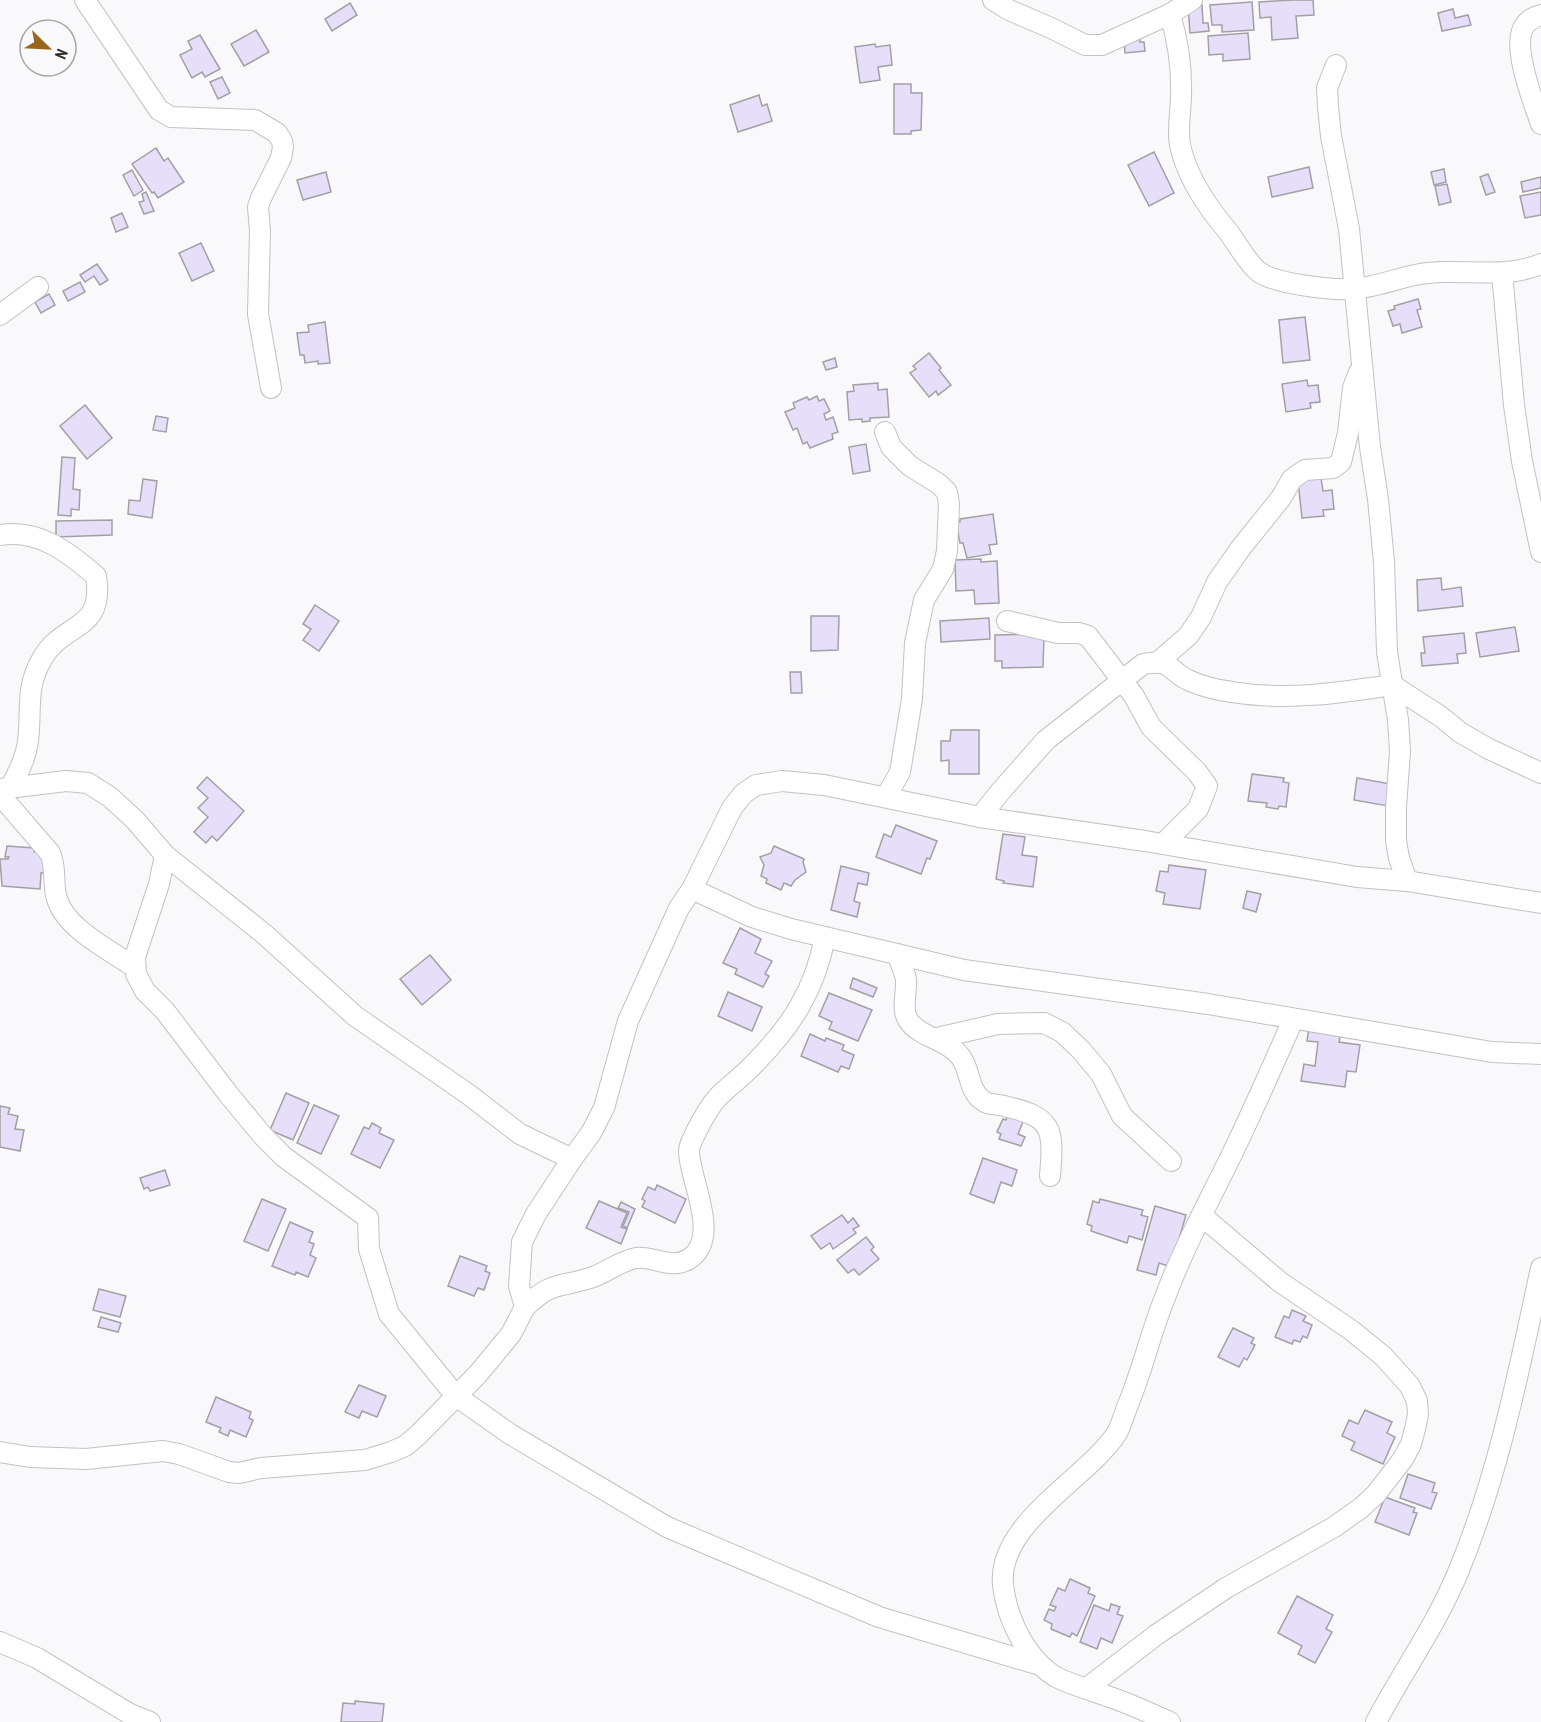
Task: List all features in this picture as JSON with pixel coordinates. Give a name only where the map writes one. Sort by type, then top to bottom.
[{"type":"street","points":[[86,0],[159,110],[171,117],[255,120],[278,133],[282,141],[280,158],[258,207],[260,231],[258,314],[271,388]]},
{"type":"street","points":[[993,0],[1009,10],[1085,45],[1102,45],[1170,14],[1192,0]]},
{"type":"street","points":[[1170,14],[1177,39],[1181,80],[1180,144],[1187,168],[1204,202],[1257,270],[1272,279],[1287,283],[1353,289],[1418,274],[1456,271],[1502,273],[1530,269],[1541,264]]},
{"type":"street","points":[[1541,15],[1532,18],[1524,26],[1520,35],[1521,57],[1533,105],[1541,124]]},
{"type":"street","points":[[1336,65],[1327,88],[1328,107],[1331,136],[1349,229],[1353,289],[1378,499],[1384,562],[1387,651],[1398,720],[1400,751],[1396,841],[1407,881]]},
{"type":"street","points":[[1502,273],[1514,405],[1522,461],[1541,552]]},
{"type":"street","points":[[0,315],[38,287]]},
{"type":"street","points":[[1159,662],[1188,636],[1201,617],[1217,582],[1281,498],[1292,479],[1305,470],[1333,468],[1341,462],[1348,433],[1353,388],[1363,361]]},
{"type":"street","points":[[885,432],[891,447],[910,466],[939,484],[947,492],[949,504],[947,551],[943,569],[924,600],[915,643],[912,699],[900,772],[886,797]]},
{"type":"street","points":[[0,535],[31,535],[56,545],[96,576],[98,592],[96,608],[90,616],[55,643],[43,657],[32,678],[28,706],[28,741],[21,767],[3,791]]},
{"type":"street","points":[[1007,621],[1058,633],[1079,633],[1088,636],[1122,680],[1151,726],[1197,772],[1207,786],[1198,809],[1163,844]]},
{"type":"street","points":[[980,817],[1047,740],[1143,664],[1159,662],[1170,665],[1185,678],[1201,685],[1272,697],[1326,695],[1392,685],[1440,716],[1461,733],[1541,773]]},
{"type":"street","points":[[3,791],[66,781],[88,783],[110,797],[135,820],[165,855],[263,933],[355,1016],[468,1094],[520,1134],[572,1159]]},
{"type":"street","points":[[525,1306],[519,1286],[522,1242],[536,1214],[591,1133],[604,1108],[628,1021],[679,908],[692,890],[732,808],[743,794],[756,785],[782,781],[824,785],[980,817],[1163,844],[1357,877],[1407,881],[1541,903]]},
{"type":"street","points":[[3,791],[50,853],[54,861],[57,898],[67,916],[87,935],[134,968],[145,991],[165,1011],[263,1136],[284,1157],[368,1218],[369,1249],[389,1314],[456,1396],[510,1434],[666,1527],[879,1617],[1040,1665]]},
{"type":"street","points":[[134,968],[135,957],[159,884],[165,855]]},
{"type":"street","points":[[692,890],[752,917],[964,970],[1208,1004],[1492,1052],[1541,1054]]},
{"type":"street","points":[[0,1452],[30,1457],[86,1459],[163,1451],[229,1472],[239,1473],[261,1468],[365,1460],[405,1446],[478,1374],[511,1334],[525,1306],[540,1292],[591,1278],[629,1260],[637,1258],[666,1264],[678,1263],[689,1259],[696,1252],[701,1242],[702,1208],[690,1162],[689,1148],[717,1097],[754,1064],[797,1013],[820,963],[825,937]]},
{"type":"street","points":[[897,954],[906,978],[905,1014],[910,1023],[950,1045],[961,1057],[973,1092],[984,1102],[1029,1111],[1044,1121],[1051,1136],[1053,1150],[1050,1176]]},
{"type":"street","points":[[1170,1722],[1130,1704],[1055,1676],[1040,1665],[1017,1632],[1006,1601],[1004,1571],[1019,1536],[1058,1491],[1107,1446],[1118,1431],[1138,1380],[1164,1299],[1293,1020]]},
{"type":"street","points":[[937,1038],[998,1024],[1044,1023],[1062,1032],[1101,1074],[1122,1116],[1171,1161]]},
{"type":"street","points":[[1087,1688],[1156,1635],[1226,1588],[1334,1527],[1361,1508],[1376,1494],[1403,1459],[1411,1444],[1416,1425],[1417,1401],[1398,1372],[1383,1356],[1351,1330],[1280,1282],[1202,1216]]},
{"type":"street","points":[[1376,1722],[1415,1658],[1459,1571],[1487,1490],[1506,1424],[1541,1268]]},
{"type":"street","points":[[0,1642],[37,1658],[130,1714],[150,1722]]},
{"type":"building","points":[[1313,0],[1314,15],[1296,16],[1298,38],[1272,40],[1271,17],[1260,18],[1259,2]]},
{"type":"building","points":[[1252,2],[1254,30],[1222,32],[1222,25],[1212,25],[1210,5]]},
{"type":"building","points":[[350,3],[357,15],[332,31],[325,19]]},
{"type":"building","points":[[1202,5],[1203,23],[1208,23],[1209,31],[1190,33],[1188,7]]},
{"type":"building","points":[[1453,9],[1455,18],[1468,15],[1471,25],[1442,31],[1438,13]]},
{"type":"building","points":[[256,30],[269,52],[244,66],[231,44]]},
{"type":"building","points":[[1248,33],[1250,59],[1223,61],[1223,54],[1209,55],[1208,36]]},
{"type":"building","points":[[200,35],[220,69],[205,77],[202,72],[192,78],[180,55],[192,49],[188,41]]},
{"type":"building","points":[[1140,38],[1140,42],[1144,42],[1145,51],[1125,53],[1124,39]]},
{"type":"building","points":[[875,44],[876,47],[890,45],[892,65],[878,67],[880,80],[860,83],[855,47]]},
{"type":"building","points":[[222,77],[230,93],[218,99],[210,82]]},
{"type":"building","points":[[894,84],[911,84],[911,93],[922,93],[921,130],[911,131],[911,134],[894,134]]},
{"type":"building","points":[[759,95],[762,106],[767,104],[772,121],[738,132],[730,105]]},
{"type":"building","points":[[156,148],[164,161],[168,158],[184,182],[158,198],[132,164]]},
{"type":"building","points":[[1154,152],[1174,193],[1149,206],[1128,165]]},
{"type":"building","points":[[1309,167],[1313,188],[1272,197],[1268,177]]},
{"type":"building","points":[[1444,169],[1446,182],[1434,185],[1431,172]]},
{"type":"building","points":[[132,170],[143,190],[134,196],[123,175]]},
{"type":"building","points":[[326,172],[331,192],[303,200],[297,180]]},
{"type":"building","points":[[1488,174],[1495,192],[1486,195],[1480,177]]},
{"type":"building","points":[[1541,177],[1541,188],[1523,192],[1521,182]]},
{"type":"building","points":[[1447,184],[1451,202],[1439,205],[1435,186]]},
{"type":"building","points":[[146,192],[154,211],[144,214],[139,202],[144,201],[142,194]]},
{"type":"building","points":[[1541,192],[1541,215],[1525,218],[1520,196]]},
{"type":"building","points":[[122,213],[128,227],[116,232],[111,218]]},
{"type":"building","points":[[201,243],[214,271],[192,281],[179,253]]},
{"type":"building","points":[[97,264],[108,280],[100,285],[94,276],[85,282],[80,275]]},
{"type":"building","points":[[80,282],[85,292],[68,301],[63,291]]},
{"type":"building","points":[[49,294],[55,305],[41,313],[35,302]]},
{"type":"building","points":[[1418,299],[1421,309],[1417,310],[1422,327],[1402,333],[1400,324],[1393,326],[1388,311],[1395,309],[1394,306]]},
{"type":"building","points":[[1305,317],[1310,360],[1283,363],[1279,320]]},
{"type":"building","points":[[325,322],[330,363],[318,364],[318,361],[305,363],[304,355],[300,355],[297,333],[309,332],[308,325]]},
{"type":"building","points":[[929,353],[951,385],[938,395],[936,391],[929,397],[910,373],[916,369],[913,366]]},
{"type":"building","points":[[835,358],[837,367],[826,370],[823,362]]},
{"type":"building","points":[[1307,380],[1308,386],[1318,385],[1320,402],[1310,403],[1311,408],[1286,412],[1282,384]]},
{"type":"building","points":[[878,383],[878,390],[887,389],[889,417],[870,418],[870,421],[862,422],[862,419],[849,420],[847,392],[854,391],[853,385]]},
{"type":"building","points":[[817,396],[819,401],[824,399],[830,411],[824,414],[826,420],[833,417],[838,432],[832,434],[833,439],[810,448],[807,442],[803,444],[797,428],[793,430],[785,412],[795,408],[793,403],[807,397],[809,400]]},
{"type":"building","points":[[85,405],[112,438],[87,459],[60,426]]},
{"type":"building","points":[[156,416],[168,418],[166,432],[153,430]]},
{"type":"building","points":[[866,444],[870,471],[853,474],[849,447]]},
{"type":"building","points":[[62,457],[75,458],[73,489],[80,490],[79,510],[71,509],[71,516],[58,515]]},
{"type":"building","points":[[1321,478],[1323,491],[1332,490],[1334,509],[1323,510],[1324,516],[1302,518],[1298,481]]},
{"type":"building","points":[[143,479],[157,481],[152,518],[128,514],[129,500],[140,501]]},
{"type":"building","points":[[993,514],[997,544],[989,545],[991,554],[967,558],[963,543],[960,543],[956,522],[960,522],[960,519]]},
{"type":"building","points":[[112,520],[112,535],[56,537],[56,521]]},
{"type":"building","points":[[981,559],[981,562],[997,561],[999,603],[975,604],[974,590],[956,591],[955,560]]},
{"type":"building","points":[[1441,578],[1442,590],[1461,587],[1463,606],[1418,611],[1417,580]]},
{"type":"building","points":[[315,605],[339,621],[319,651],[303,640],[311,629],[303,624]]},
{"type":"building","points":[[811,616],[839,616],[838,650],[811,651]]},
{"type":"building","points":[[989,618],[990,639],[941,642],[940,621]]},
{"type":"building","points":[[1515,627],[1519,651],[1480,657],[1476,633]]},
{"type":"building","points":[[1464,633],[1466,653],[1457,654],[1458,663],[1422,666],[1421,653],[1425,653],[1423,637]]},
{"type":"building","points":[[1044,634],[1043,667],[1002,668],[1002,661],[995,661],[995,635]]},
{"type":"building","points":[[790,672],[801,672],[802,693],[791,693]]},
{"type":"building","points":[[951,730],[979,730],[979,774],[949,774],[949,760],[941,761],[941,741],[950,741]]},
{"type":"building","points":[[1252,774],[1284,778],[1283,782],[1289,783],[1286,807],[1279,806],[1278,809],[1266,807],[1267,803],[1248,801]]},
{"type":"building","points":[[207,777],[244,811],[217,841],[212,836],[206,843],[194,832],[208,817],[198,808],[208,798],[197,788]]},
{"type":"building","points":[[1357,778],[1391,784],[1388,806],[1354,800]]},
{"type":"building","points":[[896,825],[937,841],[921,874],[876,857],[884,834],[891,837]]},
{"type":"building","points":[[1003,834],[1025,837],[1022,855],[1037,857],[1033,887],[1003,883],[1004,881],[996,879]]},
{"type":"building","points":[[7,846],[34,848],[34,852],[44,852],[49,873],[41,873],[40,889],[2,886],[0,859],[8,859],[9,857],[5,857]]},
{"type":"building","points":[[774,846],[804,859],[806,872],[791,886],[784,883],[781,890],[766,883],[767,879],[761,876],[764,865],[760,857],[771,853]]},
{"type":"building","points":[[1169,865],[1206,870],[1200,909],[1163,904],[1165,893],[1156,891],[1160,871],[1168,872]]},
{"type":"building","points":[[841,866],[869,873],[867,885],[858,883],[854,901],[860,903],[857,917],[831,910]]},
{"type":"building","points":[[1247,891],[1261,894],[1256,912],[1243,908]]},
{"type":"building","points":[[740,928],[761,939],[755,953],[772,961],[765,974],[769,976],[763,987],[735,974],[737,969],[723,963]]},
{"type":"building","points":[[430,955],[451,980],[422,1005],[400,979]]},
{"type":"building","points":[[853,978],[877,988],[873,997],[850,988]]},
{"type":"building","points":[[728,992],[762,1007],[752,1031],[718,1016]]},
{"type":"building","points":[[829,993],[872,1010],[858,1041],[829,1029],[832,1022],[819,1016]]},
{"type":"building","points":[[1309,1027],[1341,1032],[1339,1042],[1360,1045],[1356,1072],[1347,1071],[1345,1087],[1301,1081],[1304,1064],[1315,1066],[1318,1042],[1307,1041]]},
{"type":"building","points":[[810,1034],[825,1041],[826,1038],[844,1045],[842,1050],[854,1055],[849,1069],[841,1066],[838,1072],[801,1056]]},
{"type":"building","points":[[286,1093],[309,1103],[293,1140],[270,1130]]},
{"type":"building","points":[[314,1105],[339,1116],[321,1154],[297,1143]]},
{"type":"building","points":[[0,1106],[10,1108],[8,1114],[18,1116],[15,1129],[24,1130],[20,1151],[0,1147]]},
{"type":"building","points":[[1009,1113],[1024,1119],[1018,1134],[1025,1137],[1021,1146],[999,1139],[1001,1134],[997,1132],[1003,1119],[1006,1120]]},
{"type":"building","points":[[372,1123],[381,1128],[379,1133],[394,1140],[380,1168],[351,1154],[364,1127],[369,1129]]},
{"type":"building","points":[[983,1158],[1017,1170],[1012,1186],[1001,1182],[994,1203],[970,1194]]},
{"type":"building","points":[[165,1170],[170,1185],[150,1191],[148,1187],[144,1189],[140,1178]]},
{"type":"building","points":[[657,1185],[686,1199],[675,1223],[642,1207],[645,1201],[642,1199],[648,1187],[655,1190]]},
{"type":"building","points":[[262,1199],[286,1209],[268,1251],[244,1241]]},
{"type":"building","points":[[1100,1199],[1143,1210],[1141,1215],[1148,1217],[1142,1240],[1129,1236],[1127,1243],[1091,1231],[1092,1226],[1087,1224],[1093,1201],[1099,1203]]},
{"type":"building","points":[[599,1201],[627,1213],[621,1227],[627,1229],[621,1244],[586,1228]]},
{"type":"building","points":[[621,1202],[635,1209],[627,1228],[623,1226],[629,1212],[618,1208]]},
{"type":"building","points":[[1155,1206],[1186,1215],[1171,1267],[1159,1263],[1156,1275],[1137,1270]]},
{"type":"building","points":[[842,1215],[848,1223],[853,1218],[859,1226],[853,1229],[856,1233],[833,1249],[830,1243],[821,1249],[811,1236]]},
{"type":"building","points":[[290,1222],[313,1232],[309,1242],[314,1244],[310,1255],[316,1258],[308,1277],[296,1272],[295,1275],[272,1266]]},
{"type":"building","points":[[866,1237],[874,1247],[871,1250],[879,1259],[859,1275],[854,1269],[848,1273],[837,1260]]},
{"type":"building","points":[[460,1256],[487,1266],[485,1271],[490,1273],[484,1290],[478,1288],[474,1296],[448,1286]]},
{"type":"building","points":[[99,1289],[126,1296],[120,1317],[93,1310]]},
{"type":"building","points":[[1292,1310],[1306,1316],[1303,1321],[1312,1325],[1307,1338],[1303,1336],[1300,1342],[1294,1340],[1292,1344],[1275,1337],[1284,1316],[1289,1318]]},
{"type":"building","points":[[101,1317],[121,1323],[118,1332],[98,1327]]},
{"type":"building","points":[[1233,1328],[1254,1338],[1251,1343],[1255,1345],[1247,1360],[1244,1358],[1239,1367],[1218,1357]]},
{"type":"building","points":[[359,1385],[386,1396],[377,1417],[362,1411],[359,1418],[345,1412]]},
{"type":"building","points":[[216,1397],[251,1412],[249,1418],[253,1420],[246,1437],[230,1430],[228,1436],[219,1432],[221,1428],[206,1422]]},
{"type":"building","points":[[1365,1410],[1392,1422],[1387,1433],[1395,1437],[1383,1464],[1351,1450],[1355,1442],[1342,1436],[1349,1420],[1358,1424]]},
{"type":"building","points":[[1408,1474],[1435,1483],[1432,1492],[1437,1493],[1431,1509],[1400,1498]]},
{"type":"building","points":[[1385,1497],[1415,1508],[1413,1512],[1417,1513],[1409,1535],[1375,1522]]},
{"type":"building","points":[[1070,1579],[1090,1588],[1088,1593],[1095,1596],[1077,1636],[1072,1633],[1070,1637],[1051,1629],[1052,1624],[1044,1620],[1049,1609],[1054,1611],[1056,1607],[1050,1605],[1058,1588],[1065,1591]]},
{"type":"building","points":[[1297,1596],[1333,1615],[1326,1629],[1332,1632],[1315,1663],[1298,1654],[1302,1646],[1278,1633]]},
{"type":"building","points":[[1111,1604],[1120,1607],[1117,1614],[1123,1616],[1112,1643],[1101,1638],[1097,1649],[1080,1642],[1094,1605],[1109,1611]]},
{"type":"building","points":[[355,1701],[384,1704],[382,1722],[341,1722],[343,1703],[355,1704]]}]
